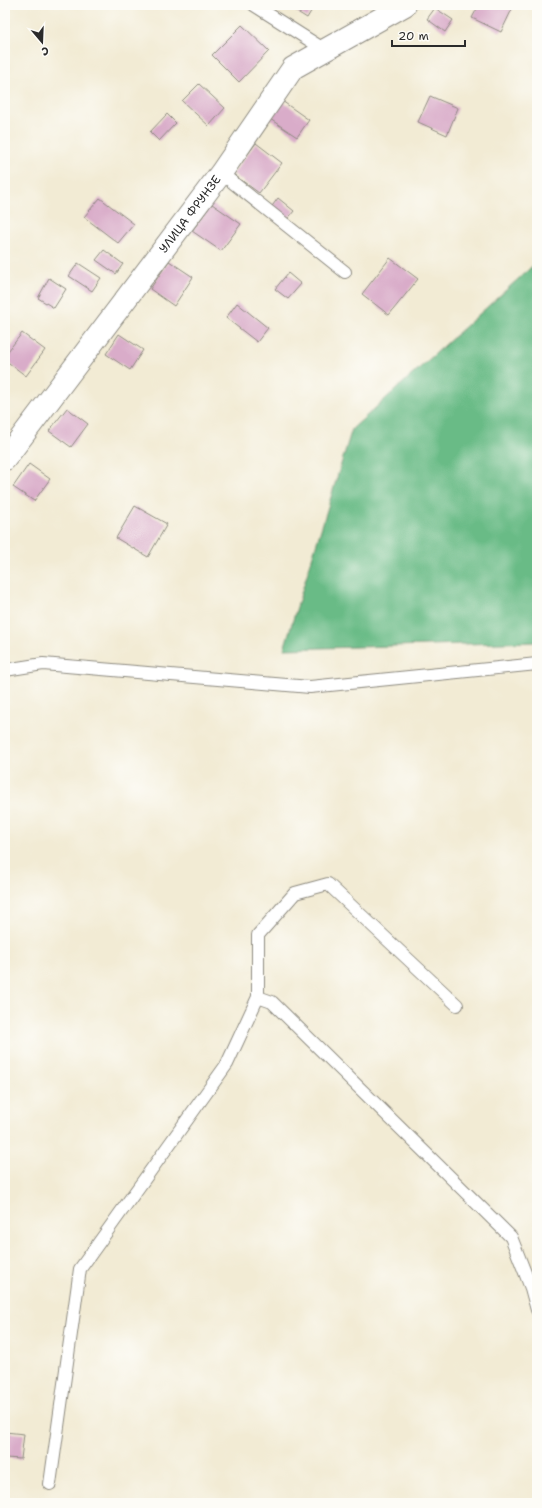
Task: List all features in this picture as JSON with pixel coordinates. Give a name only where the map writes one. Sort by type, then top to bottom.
[{"type":"street","name":"УЛИЦА ФРУНЗЕ","points":[[5,459],[221,173],[293,68],[404,5]]},
{"type":"lane","points":[[254,5],[325,50]]},
{"type":"lane","points":[[221,173],[345,272]]},
{"type":"lane","points":[[5,670],[43,664],[310,687],[537,664]]},
{"type":"lane","points":[[50,1484],[80,1269],[227,1064],[258,997],[258,935],[295,893],[328,884],[457,1005]]},
{"type":"lane","points":[[258,997],[272,1002],[511,1237],[531,1288],[537,1310]]},
{"type":"green space","points":[[537,262],[537,642],[284,649],[352,429]]},
{"type":"building","points":[[293,5],[309,5],[313,8],[307,18],[291,8]]},
{"type":"building","points":[[479,5],[514,5],[501,32],[472,18]]},
{"type":"building","points":[[435,8],[453,20],[445,32],[427,19]]},
{"type":"building","points":[[242,25],[269,51],[239,82],[212,55]]},
{"type":"building","points":[[199,84],[225,108],[209,126],[182,101]]},
{"type":"building","points":[[430,96],[458,108],[447,135],[418,122]]},
{"type":"building","points":[[282,101],[309,120],[297,137],[270,119]]},
{"type":"building","points":[[167,114],[176,123],[159,141],[150,132]]},
{"type":"building","points":[[256,143],[282,163],[259,193],[233,174]]},
{"type":"building","points":[[100,198],[134,224],[118,243],[84,217]]},
{"type":"building","points":[[278,198],[294,211],[286,221],[270,209]]},
{"type":"building","points":[[212,204],[241,224],[221,251],[192,231]]},
{"type":"building","points":[[104,250],[123,264],[116,274],[96,260]]},
{"type":"building","points":[[390,258],[418,279],[389,315],[362,294]]},
{"type":"building","points":[[169,261],[193,277],[174,306],[150,289]]},
{"type":"building","points":[[78,263],[101,278],[92,291],[69,276]]},
{"type":"building","points":[[288,273],[301,284],[288,299],[275,289]]},
{"type":"building","points":[[49,278],[66,289],[54,308],[38,298]]},
{"type":"building","points":[[237,303],[268,328],[257,342],[226,318]]},
{"type":"building","points":[[22,333],[45,350],[26,376],[5,360],[5,355]]},
{"type":"building","points":[[119,334],[143,350],[130,370],[106,354]]},
{"type":"building","points":[[67,408],[88,424],[71,447],[49,431]]},
{"type":"building","points":[[29,464],[50,479],[34,501],[13,487]]},
{"type":"building","points":[[135,506],[167,524],[148,557],[116,538]]},
{"type":"building","points":[[5,1432],[24,1434],[21,1459],[5,1458]]}]
